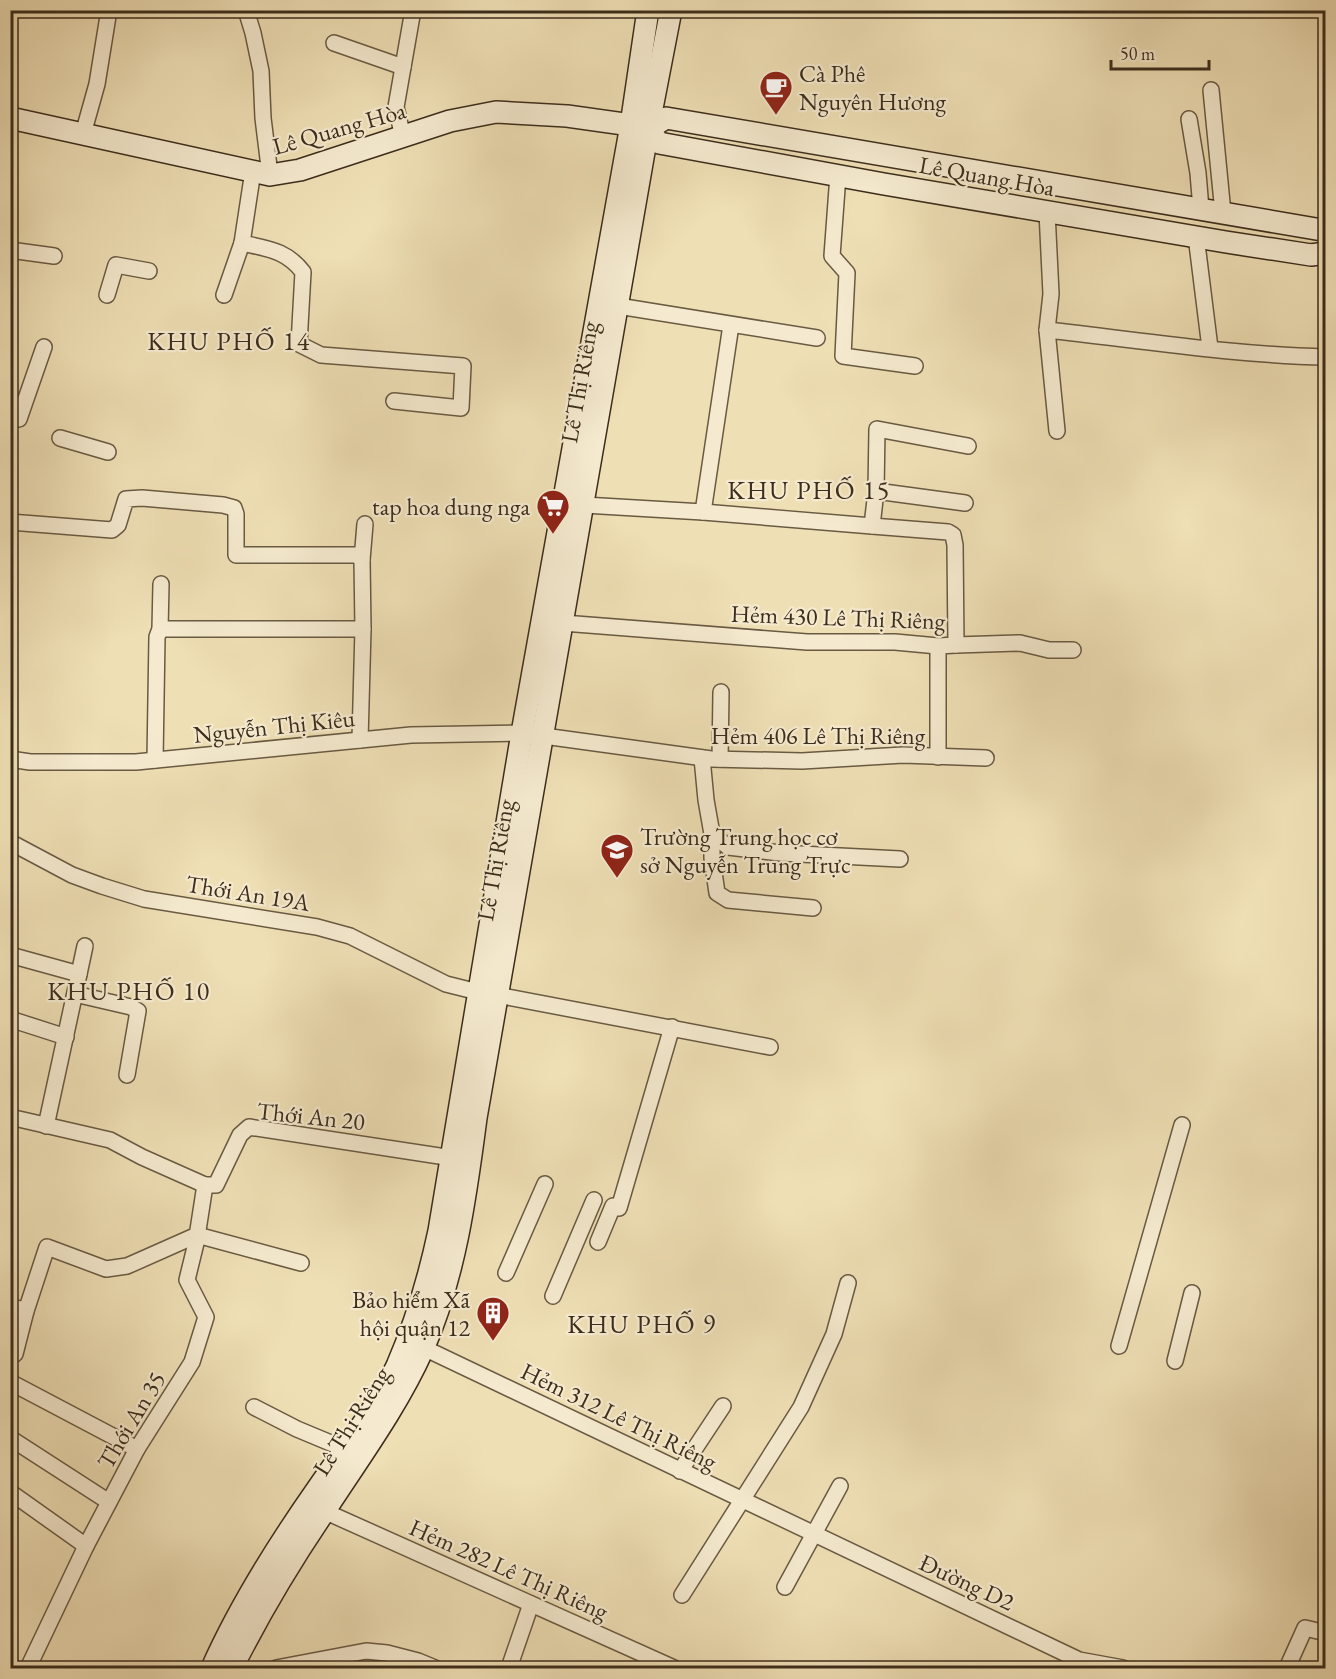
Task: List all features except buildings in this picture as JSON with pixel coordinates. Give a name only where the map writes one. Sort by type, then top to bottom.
[{"type":"street","points":[[83,134],[97,84],[109,10]]},
{"type":"street","points":[[224,295],[242,243],[261,173],[263,118],[261,71],[246,10]]},
{"type":"street","points":[[403,137],[396,107],[413,10]]},
{"type":"street","name":"Lê Thị Riêng","points":[[532,734],[563,623],[618,306],[639,127],[648,10]]},
{"type":"street","name":"Lê Thị Riêng","points":[[220,1668],[244,1605],[304,1509],[376,1404],[391,1376],[420,1306],[431,1270],[461,1159],[532,734],[639,127],[671,10]]},
{"type":"street","points":[[334,43],[403,67]]},
{"type":"street","points":[[1211,90],[1223,213]]},
{"type":"street","name":"Lê Quang Hòa","points":[[10,118],[261,173],[300,170],[450,121],[496,112],[567,116],[639,127],[666,118],[1326,232]]},
{"type":"street","points":[[1189,119],[1198,172],[1201,209]]},
{"type":"street","name":"Lê Quang Hòa","points":[[639,127],[659,143],[1047,212],[1311,255],[1326,253]]},
{"type":"street","points":[[838,175],[832,256],[847,273],[843,356],[915,366]]},
{"type":"street","points":[[1047,212],[1051,294],[1047,330],[1057,432]]},
{"type":"street","points":[[1196,236],[1210,348]]},
{"type":"street","points":[[242,243],[274,250],[294,261],[303,272],[298,344],[321,355],[463,366],[461,408],[394,401]]},
{"type":"street","points":[[10,250],[54,256]]},
{"type":"street","points":[[107,295],[116,266],[149,271]]},
{"type":"street","points":[[618,306],[817,338]]},
{"type":"street","points":[[703,512],[731,325]]},
{"type":"street","points":[[1047,330],[1210,348],[1326,357]]},
{"type":"street","points":[[10,417],[20,419],[44,347]]},
{"type":"street","points":[[584,505],[872,526],[876,492],[877,429],[968,446]]},
{"type":"street","points":[[60,438],[108,452]]},
{"type":"street","points":[[876,492],[965,503]]},
{"type":"street","points":[[10,522],[112,530],[118,525],[126,499],[142,498],[223,505],[234,508],[236,514],[236,555],[357,555],[362,560]]},
{"type":"street","points":[[360,740],[362,560],[365,524]]},
{"type":"street","name":"Hẻm 430 Lê Thị Riêng","points":[[563,623],[807,642],[956,645],[953,535],[948,532],[872,526]]},
{"type":"street","points":[[155,760],[157,637],[160,629],[161,584]]},
{"type":"street","points":[[160,629],[363,629]]},
{"type":"street","points":[[956,645],[1020,643],[1049,650],[1073,650]]},
{"type":"street","points":[[938,646],[938,757]]},
{"type":"street","points":[[720,759],[721,692]]},
{"type":"street","name":"Nguyễn Thị Kiêu","points":[[10,759],[30,762],[136,762],[411,735],[532,734]]},
{"type":"street","name":"Hẻm 406 Lê Thị Riêng","points":[[532,734],[720,759],[802,761],[903,756],[986,759]]},
{"type":"street","points":[[702,758],[717,893],[728,900],[813,908]]},
{"type":"street","points":[[712,834],[728,847],[780,853],[900,859]]},
{"type":"street","name":"Thới An 19A","points":[[10,842],[72,875],[144,899],[317,927],[350,936],[446,984],[770,1047]]},
{"type":"street","points":[[46,1126],[85,946]]},
{"type":"street","points":[[10,955],[79,974]]},
{"type":"street","points":[[75,994],[135,1008],[138,1011],[127,1075]]},
{"type":"street","points":[[10,1019],[66,1037]]},
{"type":"street","points":[[598,1242],[616,1207],[672,1027]]},
{"type":"street","points":[[10,1117],[110,1140],[205,1185]]},
{"type":"street","points":[[1119,1346],[1182,1125]]},
{"type":"street","name":"Thới An 20","points":[[205,1185],[216,1185],[240,1135],[249,1127],[461,1159]]},
{"type":"street","name":"Lê Thị Riêng","points":[[220,1668],[390,1413],[424,1348],[437,1314],[462,1214],[461,1159]]},
{"type":"street","points":[[506,1273],[545,1184]]},
{"type":"street","name":"Thới An 35","points":[[28,1668],[86,1546],[137,1449],[192,1362],[206,1317],[186,1280],[197,1235],[205,1185]]},
{"type":"street","points":[[553,1296],[594,1200]]},
{"type":"street","points":[[15,1354],[47,1246],[106,1269],[127,1266],[197,1235],[301,1263]]},
{"type":"street","points":[[682,1595],[801,1407],[834,1334],[848,1283]]},
{"type":"street","points":[[1175,1361],[1191,1293]]},
{"type":"street","points":[[10,1306],[26,1311]]},
{"type":"street","name":"Hẻm 312 Lê Thị Riêng","points":[[424,1348],[795,1525]]},
{"type":"street","points":[[10,1382],[137,1449]]},
{"type":"street","points":[[680,1470],[723,1406]]},
{"type":"street","points":[[254,1407],[297,1429],[345,1449]]},
{"type":"street","points":[[10,1438],[109,1502]]},
{"type":"street","points":[[785,1587],[840,1486]]},
{"type":"street","points":[[10,1492],[86,1546]]},
{"type":"street","name":"Hẻm 282 Lê Thị Riêng","points":[[324,1511],[674,1668]]},
{"type":"street","name":"Đường D2","points":[[795,1525],[1079,1664],[1123,1668]]},
{"type":"street","points":[[509,1668],[531,1604]]},
{"type":"street","points":[[1287,1668],[1305,1628],[1326,1633]]},
{"type":"street","points":[[276,1668],[366,1651],[387,1653],[435,1668]]},
{"type":"place","name":"Cà Phê Nguyên Hương","points":[[776,116]]},
{"type":"place","name":"tap hoa dung nga","points":[[553,535]]},
{"type":"place","name":"Trường Trung học cơ sở Nguyễn Trung Trực","points":[[617,879]]},
{"type":"place","name":"Bảo hiểm Xã hội quận 12","points":[[493,1342]]},
{"type":"district","name":"KHU PHỐ 14","points":[[229,341]]},
{"type":"district","name":"KHU PHỐ 15","points":[[809,490]]},
{"type":"district","name":"KHU PHỐ 10","points":[[129,991]]},
{"type":"district","name":"KHU PHỐ 9","points":[[642,1324]]}]
